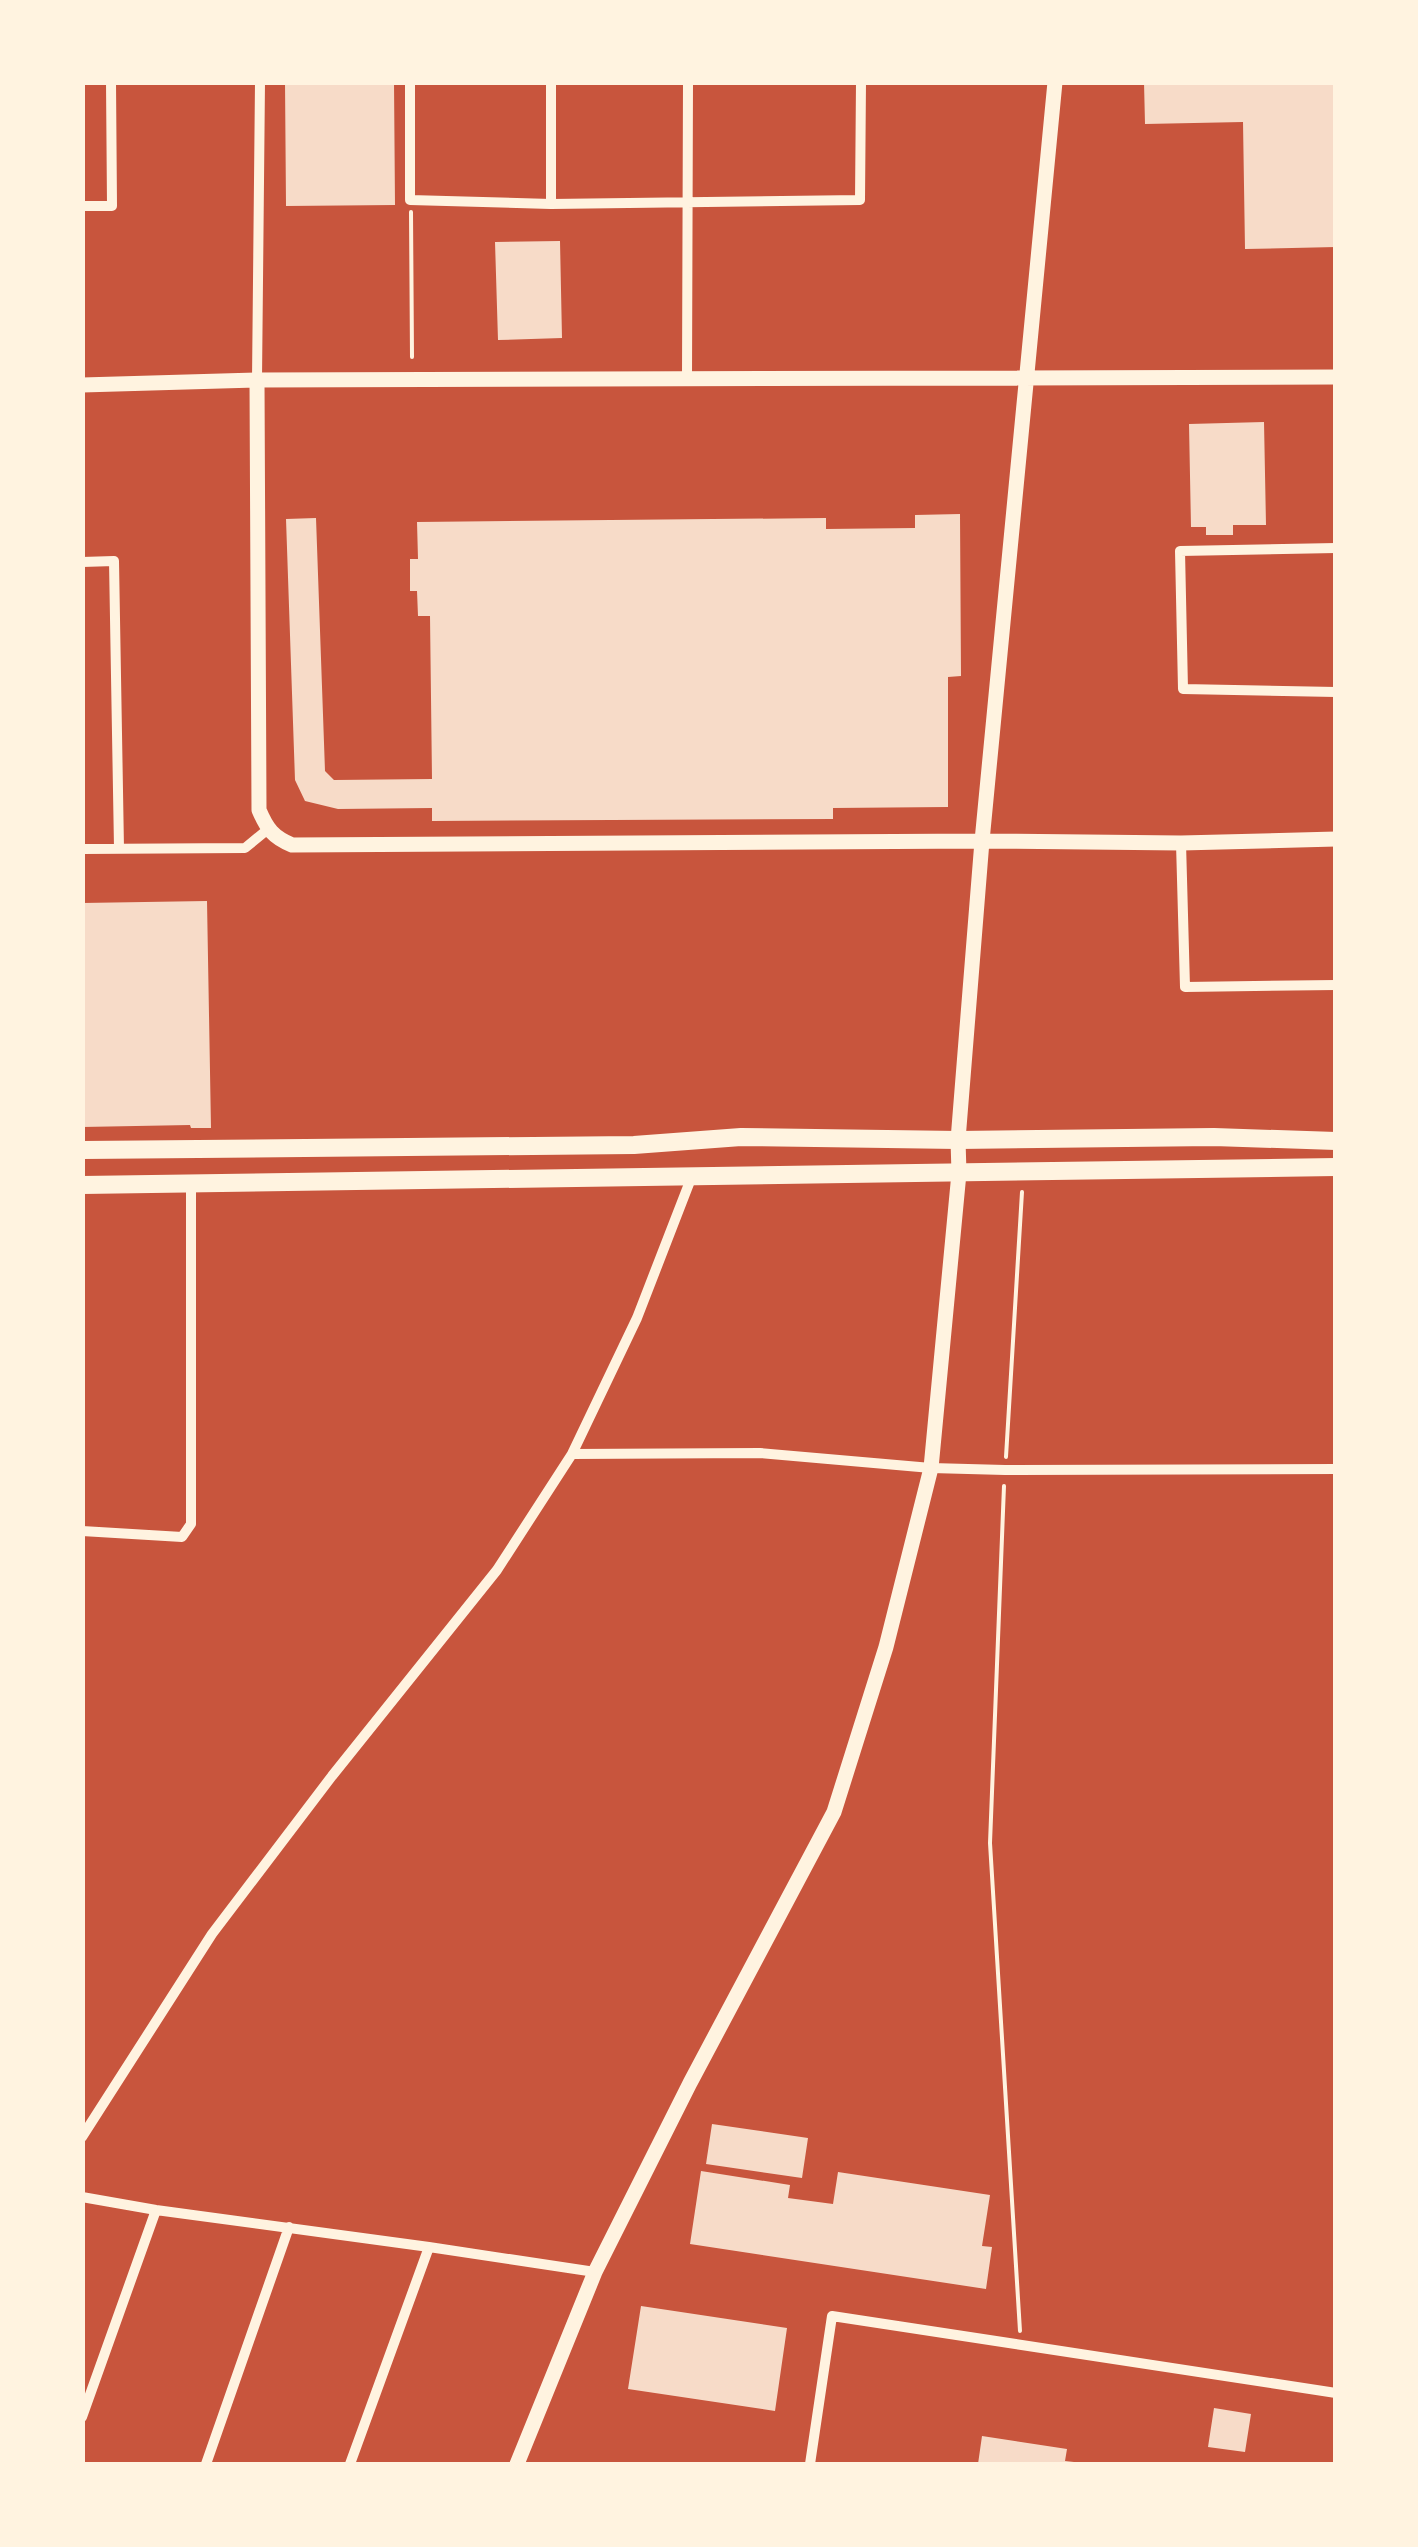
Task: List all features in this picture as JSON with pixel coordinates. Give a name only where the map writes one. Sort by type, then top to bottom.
[{"type":"main road","points":[[82,1150],[634,1145],[741,1137],[1214,1137],[1336,1141]]},
{"type":"main road","points":[[82,1185],[1336,1167]]},
{"type":"street","points":[[82,206],[112,206],[111,82]]},
{"type":"street","points":[[260,82],[259,810],[268,830],[279,840],[292,845],[1182,843],[1336,839]]},
{"type":"street","points":[[410,82],[410,200],[552,204],[860,200],[860,82]]},
{"type":"street","points":[[551,82],[552,204]]},
{"type":"street","points":[[687,378],[688,82]]},
{"type":"street","points":[[517,2464],[595,2272],[690,2082],[834,1812],[886,1647],[932,1468],[982,841],[1055,82]]},
{"type":"street","points":[[82,385],[257,380],[1336,376]]},
{"type":"street","points":[[1336,548],[1180,551],[1180,586],[1183,688],[1336,692]]},
{"type":"street","points":[[82,562],[114,561],[118,848]]},
{"type":"street","points":[[82,849],[246,848],[268,830]]},
{"type":"street","points":[[1182,843],[1185,987],[1336,985]]},
{"type":"street","points":[[82,2137],[212,1934],[497,1570],[572,1454],[637,1318],[692,1175]]},
{"type":"street","points":[[82,1531],[182,1537],[190,1524],[192,1183]]},
{"type":"street","points":[[572,1454],[760,1453],[932,1468],[1005,1470],[1336,1469]]},
{"type":"street","points":[[82,2197],[595,2272]]},
{"type":"street","points":[[82,2416],[156,2210]]},
{"type":"street","points":[[206,2464],[289,2227]]},
{"type":"street","points":[[350,2464],[430,2246]]},
{"type":"street","points":[[810,2464],[832,2316],[1336,2393]]},
{"type":"path","points":[[410,200],[412,357]]},
{"type":"path","points":[[1021,2346],[990,1843],[1005,1470],[1023,1172]]},
{"type":"building","points":[[285,82],[394,82],[395,205],[286,206]]},
{"type":"building","points":[[1144,82],[1336,82],[1336,247],[1245,249],[1243,122],[1145,124]]},
{"type":"building","points":[[560,241],[562,338],[498,340],[495,242]]},
{"type":"building","points":[[1264,422],[1266,525],[1233,525],[1233,535],[1206,535],[1206,527],[1191,527],[1189,424]]},
{"type":"building","points":[[960,514],[961,676],[948,677],[948,807],[833,808],[833,819],[432,821],[432,808],[338,809],[305,801],[295,780],[286,519],[316,518],[325,771],[334,780],[432,779],[430,616],[418,616],[417,591],[410,591],[410,559],[418,559],[417,522],[826,518],[826,529],[915,528],[915,515]]},
{"type":"building","points":[[207,901],[211,1128],[82,1127],[82,903]]},
{"type":"building","points":[[712,2124],[808,2138],[802,2178],[706,2164]]},
{"type":"building","points":[[701,2171],[790,2185],[788,2198],[833,2204],[838,2172],[990,2195],[982,2246],[992,2247],[986,2289],[690,2244]]},
{"type":"building","points":[[641,2306],[787,2328],[775,2411],[628,2389]]},
{"type":"building","points":[[1214,2408],[1251,2414],[1245,2452],[1208,2447]]},
{"type":"building","points":[[982,2436],[1067,2449],[1065,2461],[1074,2464],[978,2464]]}]
